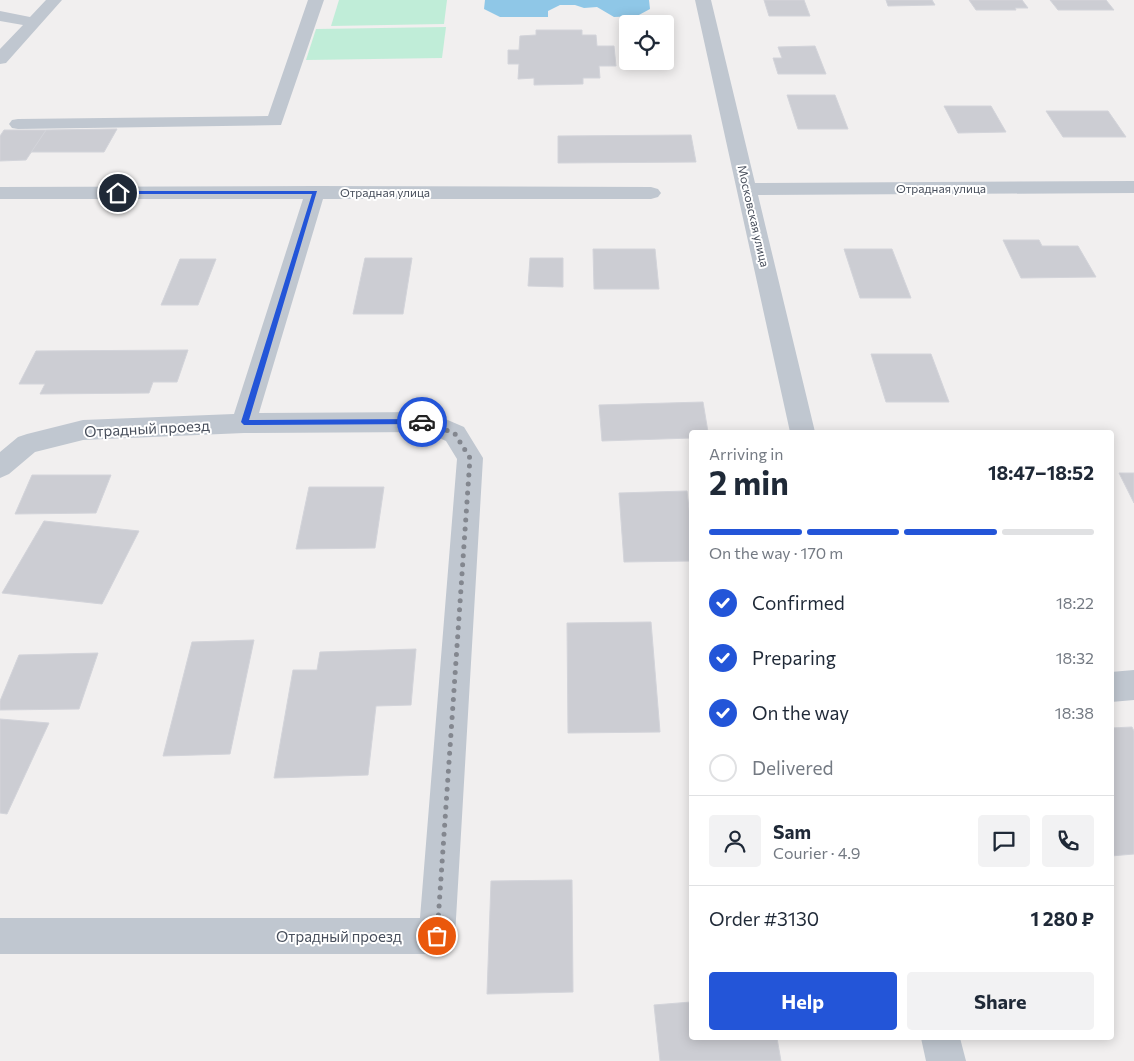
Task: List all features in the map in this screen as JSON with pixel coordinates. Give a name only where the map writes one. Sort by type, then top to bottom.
[{"type":"street","points":[[0,59],[54,0]]},
{"type":"street","points":[[18,124],[275,121],[316,0]]},
{"type":"street","name":"Московская улица","points":[[703,0],[802,430]]},
{"type":"street","points":[[0,16],[34,22]]},
{"type":"street","name":"Отрадная улица","points":[[748,190],[1134,187]]},
{"type":"street","points":[[244,422],[315,192]]},
{"type":"street","name":"Отрадная улица","points":[[0,193],[651,193]]},
{"type":"street","name":"Отрадный проезд","points":[[0,467],[27,444],[83,430],[244,422],[429,422],[455,434],[470,458],[437,936],[0,936]]},
{"type":"street","points":[[1114,688],[1134,685]]},
{"type":"street","points":[[941,1040],[946,1061]]},
{"type":"green space","points":[[339,0],[447,0],[444,24],[331,26]]},
{"type":"green space","points":[[446,27],[442,58],[306,60],[316,29]]},
{"type":"water","points":[[485,0],[649,0],[650,9],[639,15],[619,15],[619,17],[614,17],[597,7],[584,8],[575,5],[560,5],[548,11],[548,17],[500,17],[484,9]]},
{"type":"building","points":[[764,0],[804,0],[810,16],[769,16]]},
{"type":"building","points":[[886,0],[932,0],[935,5],[888,6]]},
{"type":"building","points":[[969,0],[1022,0],[1028,8],[1015,8],[1016,10],[976,10]]},
{"type":"building","points":[[1050,0],[1106,0],[1114,10],[1058,10]]},
{"type":"building","points":[[536,30],[582,30],[582,35],[596,35],[597,46],[614,46],[616,66],[599,66],[600,78],[583,78],[583,84],[534,85],[534,78],[518,79],[519,64],[508,64],[508,50],[519,50],[520,36],[536,35]]},
{"type":"building","points":[[815,46],[826,74],[778,74],[773,58],[782,58],[778,47]]},
{"type":"building","points":[[787,95],[835,95],[848,129],[798,129]]},
{"type":"building","points":[[944,106],[991,106],[1006,132],[958,133]]},
{"type":"building","points":[[1046,111],[1108,111],[1126,137],[1063,137]]},
{"type":"building","points":[[117,129],[104,152],[31,152],[46,130]]},
{"type":"building","points":[[4,130],[46,130],[26,160],[0,161],[0,136]]},
{"type":"building","points":[[691,135],[696,162],[558,163],[558,136]]},
{"type":"building","points":[[1003,240],[1039,240],[1042,246],[1078,246],[1096,277],[1021,278]]},
{"type":"building","points":[[593,249],[655,249],[659,289],[594,289]]},
{"type":"building","points":[[844,249],[892,249],[911,298],[860,298]]},
{"type":"building","points":[[365,258],[412,258],[403,314],[353,314]]},
{"type":"building","points":[[530,258],[563,258],[563,287],[528,286]]},
{"type":"building","points":[[180,259],[216,259],[198,305],[161,305]]},
{"type":"building","points":[[188,350],[177,382],[153,382],[149,393],[40,394],[45,384],[19,384],[36,351]]},
{"type":"building","points":[[871,354],[931,354],[949,402],[886,402]]},
{"type":"building","points":[[703,402],[708,430],[689,430],[689,438],[602,441],[599,405]]},
{"type":"building","points":[[1119,473],[1134,473],[1134,503]]},
{"type":"building","points":[[32,475],[111,475],[96,513],[15,514]]},
{"type":"building","points":[[309,487],[384,487],[375,548],[296,549]]},
{"type":"building","points":[[687,491],[689,508],[689,561],[624,562],[619,493]]},
{"type":"building","points":[[44,521],[139,531],[102,604],[2,593]]},
{"type":"building","points":[[651,622],[660,732],[568,733],[567,623]]},
{"type":"building","points":[[254,640],[230,754],[163,756],[192,642]]},
{"type":"building","points":[[416,649],[411,705],[376,706],[368,775],[274,778],[293,670],[317,670],[320,652]]},
{"type":"building","points":[[98,653],[79,709],[0,710],[0,701],[19,655]]},
{"type":"building","points":[[0,719],[49,723],[7,814],[0,813]]},
{"type":"building","points":[[1132,727],[1134,731],[1134,854],[1114,856],[1114,728]]},
{"type":"building","points":[[572,880],[573,992],[487,994],[491,881]]},
{"type":"building","points":[[689,1002],[689,1040],[777,1040],[781,1061],[660,1061],[654,1005]]},
{"type":"way so far","points":[[422,422],[429,422],[455,434],[470,458],[437,936]]},
{"type":"route","points":[[118,193],[315,192],[244,422],[422,422]]}]
